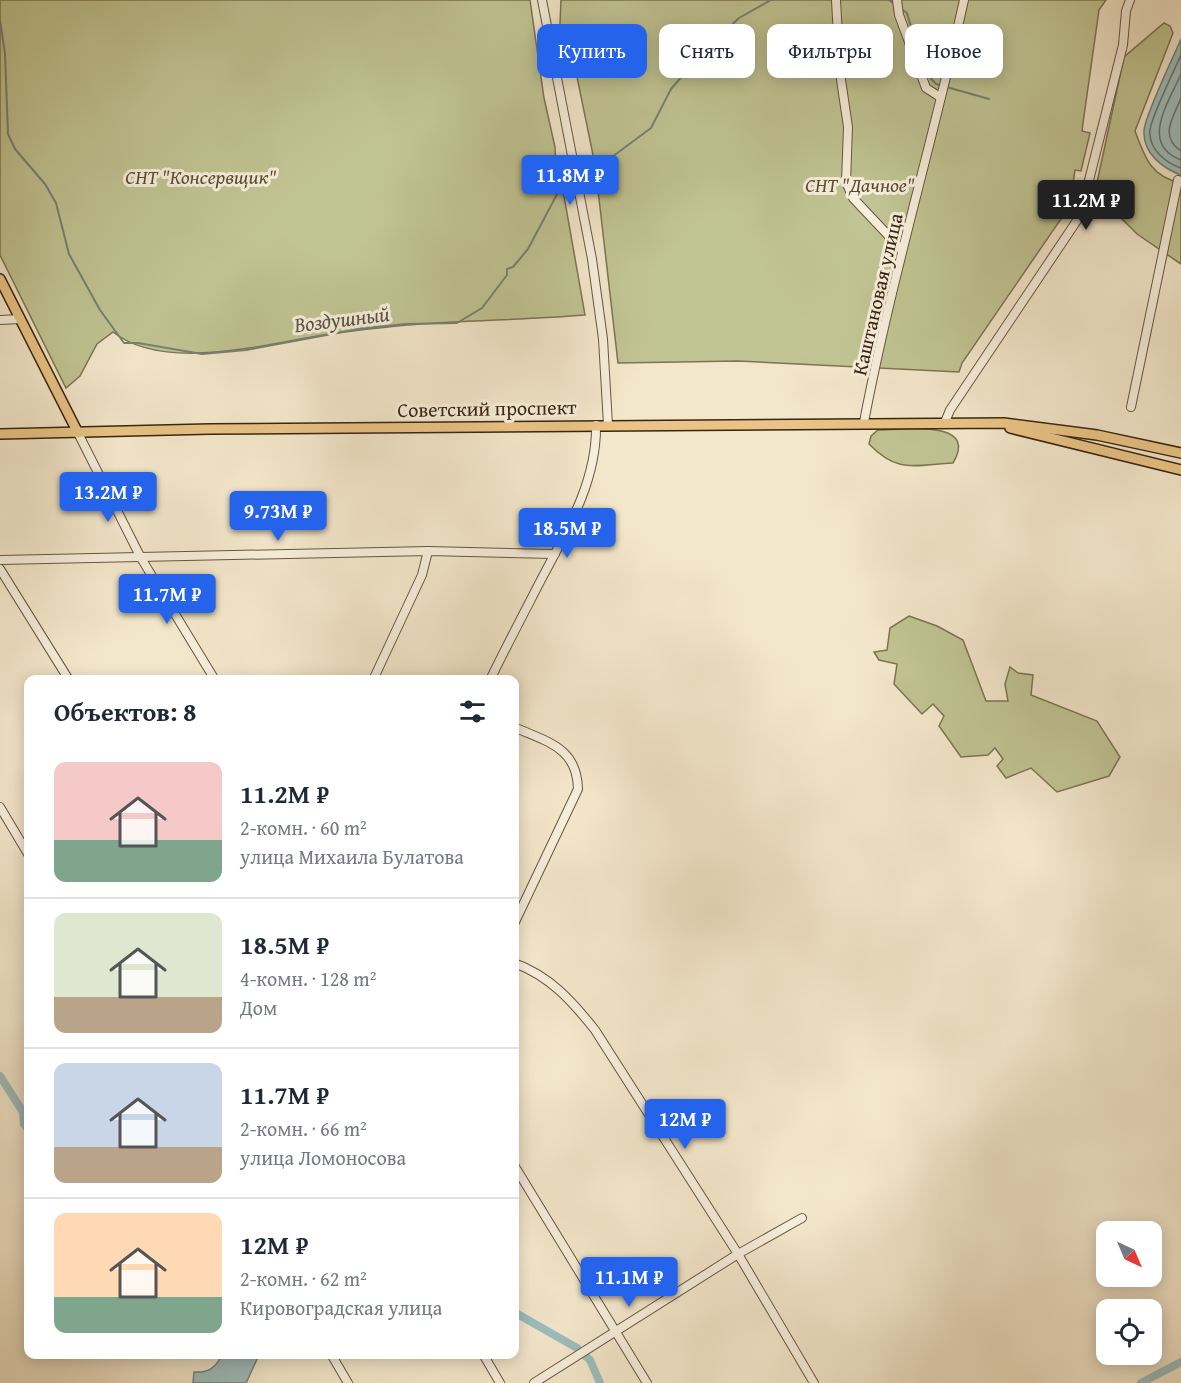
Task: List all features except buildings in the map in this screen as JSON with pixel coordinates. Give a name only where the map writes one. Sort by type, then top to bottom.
[{"type":"main road","points":[[0,279],[78,433]]},
{"type":"main road","name":"Советский проспект","points":[[975,422],[1003,426],[1181,470]]},
{"type":"main road","name":"Советский проспект","points":[[0,434],[975,422],[1033,425],[1123,439],[1181,453]]},
{"type":"street","points":[[542,0],[592,259],[603,339],[608,425]]},
{"type":"street","points":[[836,0],[840,73],[848,127],[846,182],[854,198],[903,250]]},
{"type":"street","points":[[897,0],[899,15],[926,88],[940,97]]},
{"type":"street","name":"Каштановая улица","points":[[864,422],[964,0]]},
{"type":"street","points":[[945,422],[950,410],[1080,216],[1123,45],[1126,10],[1130,0]]},
{"type":"street","points":[[1131,406],[1178,180]]},
{"type":"street","points":[[0,320],[20,319]]},
{"type":"street","points":[[493,675],[555,554],[588,483],[597,439],[596,425]]},
{"type":"street","points":[[78,433],[141,558],[212,675]]},
{"type":"street","points":[[0,560],[428,551],[555,554]]},
{"type":"street","points":[[375,675],[422,574],[428,551]]},
{"type":"street","points":[[0,569],[66,675]]},
{"type":"street","points":[[519,729],[563,750],[570,756],[575,766],[578,789],[519,913]]},
{"type":"street","points":[[0,807],[24,847]]},
{"type":"street","points":[[519,965],[543,976],[581,1012],[738,1254],[814,1383]]},
{"type":"street","points":[[519,1173],[647,1383]]},
{"type":"street","points":[[534,1383],[738,1254],[802,1218]]},
{"type":"street","points":[[334,1359],[348,1383]]},
{"type":"street","points":[[486,1359],[500,1383]]},
{"type":"green space","name":"СНТ \"Консервщик\"","points":[[0,0],[530,0],[537,49],[537,78],[541,78],[555,147],[556,176],[564,196],[585,315],[407,325],[212,352],[184,353],[157,350],[133,344],[113,332],[97,344],[80,376],[66,388],[0,255]]},
{"type":"green space","name":"СНТ \"Дачное\"","points":[[561,0],[1106,0],[1099,10],[1082,131],[1090,133],[1081,171],[1075,170],[1071,198],[1063,216],[962,363],[959,372],[738,361],[618,363],[596,173],[599,167],[593,155],[577,78],[647,78],[647,24],[560,24]]},
{"type":"green space","points":[[1164,23],[1170,26],[1173,33],[1135,131],[1150,165],[1163,176],[1181,183],[1181,264],[1137,234],[1095,192],[1124,57]]},
{"type":"green space","points":[[919,429],[947,433],[956,439],[958,449],[953,463],[917,466],[898,464],[879,454],[869,444],[871,436],[878,430]]},
{"type":"green space","points":[[909,616],[937,626],[963,640],[986,701],[1008,701],[1005,684],[1010,667],[1018,673],[1033,675],[1031,695],[1097,721],[1120,757],[1109,776],[1057,792],[1031,768],[1006,778],[997,766],[1003,759],[995,748],[988,755],[961,757],[939,726],[944,716],[933,704],[922,714],[894,684],[897,664],[879,660],[874,652],[887,650],[890,628]]},
{"type":"water","points":[[1181,39],[1181,175],[1155,159],[1147,146],[1144,131],[1154,100]]},
{"type":"water","points":[[220,1359],[257,1359],[246,1383],[193,1383],[194,1372],[204,1372]]},
{"type":"waterway","name":"Воздушный","points":[[0,20],[5,54],[8,134],[15,149],[45,184],[56,203],[69,254],[100,310],[124,343],[138,343],[202,354],[246,350],[359,329],[405,324],[457,323],[482,308],[507,275],[507,269],[513,267],[528,249],[564,181],[612,157],[651,128],[671,89],[703,52],[739,18],[771,0]]},
{"type":"waterway","name":"Воздушный","points":[[889,0],[896,5]]},
{"type":"waterway","name":"Воздушный","points":[[900,8],[907,13],[924,71],[936,84],[989,99]]},
{"type":"waterway","points":[[0,1076],[23,1112],[24,1124]]},
{"type":"waterway","points":[[519,1315],[577,1348]]},
{"type":"waterway","points":[[583,1354],[590,1360],[600,1383]]},
{"type":"waterway","points":[[1141,1383],[1181,1362]]}]
